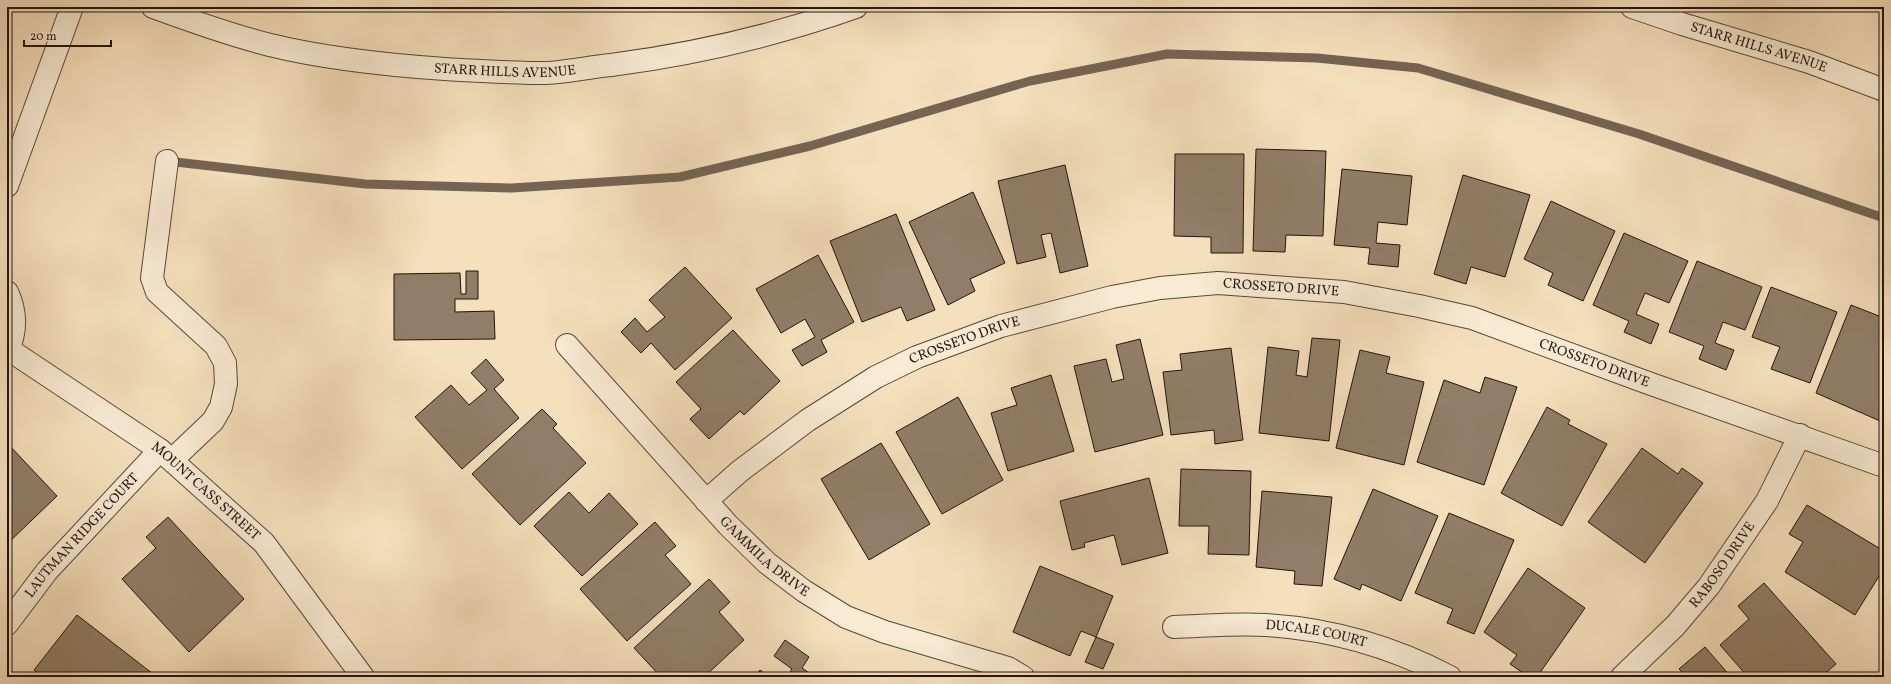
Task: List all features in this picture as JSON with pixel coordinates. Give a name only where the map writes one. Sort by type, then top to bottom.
[{"type":"street","points":[[7,186],[72,7]]},
{"type":"street","name":"STARR HILLS AVENUE","points":[[153,7],[198,24],[270,45],[344,60],[489,72],[548,73],[693,53],[803,25],[856,7]]},
{"type":"street","name":"STARR HILLS AVENUE","points":[[1632,7],[1685,15],[1884,90]]},
{"type":"street","name":"LAUTMAN RIDGE COURT","points":[[7,624],[48,571],[166,455],[213,421],[221,407],[226,384],[226,363],[216,346],[157,292],[152,278],[167,161]]},
{"type":"street","name":"CROSSETO DRIVE","points":[[706,501],[740,471],[808,420],[876,377],[917,357],[1001,326],[1112,297],[1160,288],[1218,283],[1344,292],[1419,306],[1472,318],[1651,384],[1800,435],[1884,466]]},
{"type":"street","points":[[7,292],[12,302],[15,318],[8,350]]},
{"type":"street","name":"GAMMILA DRIVE","points":[[567,345],[728,525],[767,563],[804,591],[846,617],[926,646],[1008,668],[1023,677]]},
{"type":"street","name":"MOUNT CASS STREET","points":[[8,350],[166,455],[264,543],[363,677]]},
{"type":"street","name":"RABOSO DRIVE","points":[[1622,677],[1674,626],[1709,586],[1767,501],[1800,435]]},
{"type":"street","name":"DUCALE COURT","points":[[1174,627],[1266,625],[1340,635],[1400,653],[1450,677]]},
{"type":"building","points":[[1256,149],[1326,151],[1323,236],[1286,235],[1285,252],[1253,251]]},
{"type":"building","points":[[1175,154],[1244,154],[1243,253],[1211,253],[1211,237],[1174,236]]},
{"type":"building","points":[[1065,165],[1088,266],[1060,273],[1051,233],[1041,235],[1046,257],[1017,264],[998,181]]},
{"type":"building","points":[[1342,169],[1412,176],[1407,225],[1378,222],[1376,243],[1400,245],[1398,267],[1368,264],[1370,248],[1334,245]]},
{"type":"building","points":[[1463,175],[1530,195],[1505,277],[1471,267],[1466,284],[1434,274]]},
{"type":"building","points":[[973,192],[1005,263],[970,279],[975,291],[948,305],[909,222]]},
{"type":"building","points":[[1551,201],[1615,231],[1583,301],[1548,285],[1553,273],[1524,259]]},
{"type":"building","points":[[896,214],[935,310],[907,321],[901,307],[862,322],[830,241]]},
{"type":"building","points":[[1624,233],[1688,261],[1669,303],[1645,293],[1636,314],[1659,324],[1651,344],[1624,332],[1629,321],[1593,305]]},
{"type":"building","points":[[818,255],[854,322],[821,340],[827,352],[802,366],[792,350],[815,337],[805,319],[781,333],[756,289]]},
{"type":"building","points":[[1697,261],[1762,287],[1745,330],[1723,322],[1715,343],[1734,350],[1726,370],[1699,359],[1704,346],[1669,332]]},
{"type":"building","points":[[685,267],[732,318],[675,370],[651,343],[641,353],[621,332],[635,318],[647,332],[665,317],[649,300]]},
{"type":"building","points":[[466,271],[478,271],[478,299],[455,299],[455,312],[494,311],[495,339],[394,340],[394,274],[460,273],[461,294],[466,294]]},
{"type":"building","points":[[1771,287],[1837,312],[1810,383],[1771,369],[1780,347],[1752,337]]},
{"type":"building","points":[[1851,305],[1884,318],[1884,410],[1880,421],[1816,393]]},
{"type":"building","points":[[733,330],[780,381],[744,415],[740,411],[709,439],[690,419],[701,409],[676,382]]},
{"type":"building","points":[[1312,338],[1340,340],[1329,441],[1259,433],[1268,347],[1299,351],[1296,375],[1307,377]]},
{"type":"building","points":[[1140,339],[1163,435],[1095,452],[1074,366],[1106,359],[1112,382],[1124,379],[1116,345]]},
{"type":"building","points":[[1231,348],[1243,440],[1215,444],[1214,430],[1171,435],[1163,372],[1182,370],[1180,354]]},
{"type":"building","points":[[1360,350],[1390,357],[1386,373],[1424,382],[1404,465],[1336,448]]},
{"type":"building","points":[[486,359],[504,380],[494,389],[519,418],[462,469],[415,417],[451,385],[469,405],[487,390],[471,373]]},
{"type":"building","points":[[1051,375],[1074,451],[1008,471],[991,413],[1017,405],[1011,388]]},
{"type":"building","points":[[1485,377],[1517,387],[1484,485],[1417,462],[1444,380],[1480,393]]},
{"type":"building","points":[[958,397],[1003,480],[942,514],[896,432]]},
{"type":"building","points":[[1547,407],[1570,420],[1568,424],[1607,444],[1562,526],[1501,493]]},
{"type":"building","points":[[542,409],[557,424],[553,428],[586,463],[520,525],[472,474]]},
{"type":"building","points":[[7,443],[57,496],[7,544]]},
{"type":"building","points":[[881,443],[930,524],[869,560],[821,479]]},
{"type":"building","points":[[1642,448],[1678,474],[1682,468],[1703,483],[1645,563],[1588,522]]},
{"type":"building","points":[[1181,469],[1251,471],[1249,555],[1208,554],[1209,526],[1179,526]]},
{"type":"building","points":[[1149,478],[1168,553],[1122,565],[1114,535],[1084,543],[1085,547],[1072,550],[1060,501]]},
{"type":"building","points":[[1373,489],[1438,516],[1401,601],[1362,584],[1360,590],[1334,579]]},
{"type":"building","points":[[1262,491],[1332,497],[1322,586],[1294,584],[1295,571],[1256,567]]},
{"type":"building","points":[[569,492],[589,513],[609,493],[638,524],[582,576],[534,526]]},
{"type":"building","points":[[1807,505],[1884,551],[1884,568],[1855,615],[1785,572],[1803,542],[1789,534]]},
{"type":"building","points":[[1449,513],[1514,540],[1474,634],[1447,623],[1453,609],[1415,593]]},
{"type":"building","points":[[168,517],[244,599],[189,652],[122,579],[156,548],[146,537]]},
{"type":"building","points":[[655,522],[676,546],[665,555],[691,584],[627,641],[580,589]]},
{"type":"building","points":[[1040,566],[1113,596],[1096,637],[1081,631],[1070,656],[1013,632]]},
{"type":"building","points":[[1528,568],[1585,608],[1537,677],[1529,677],[1510,664],[1517,655],[1484,632]]},
{"type":"building","points":[[709,579],[730,602],[719,612],[744,640],[704,677],[661,677],[634,648]]},
{"type":"building","points":[[1764,583],[1836,664],[1821,677],[1748,677],[1720,645],[1749,619],[1738,606]]},
{"type":"building","points":[[77,615],[157,677],[43,677],[34,670]]},
{"type":"building","points":[[1096,637],[1114,644],[1103,669],[1085,662]]},
{"type":"building","points":[[785,640],[809,657],[802,668],[815,677],[787,677],[792,669],[774,656]]},
{"type":"building","points":[[1705,647],[1731,677],[1687,677],[1679,669]]},
{"type":"building","points":[[760,670],[769,677],[755,677]]},
{"type":"waterway","points":[[167,161],[365,184],[512,188],[680,177],[810,146],[1030,81],[1167,54],[1317,58],[1418,68],[1639,134],[1884,218]]}]
